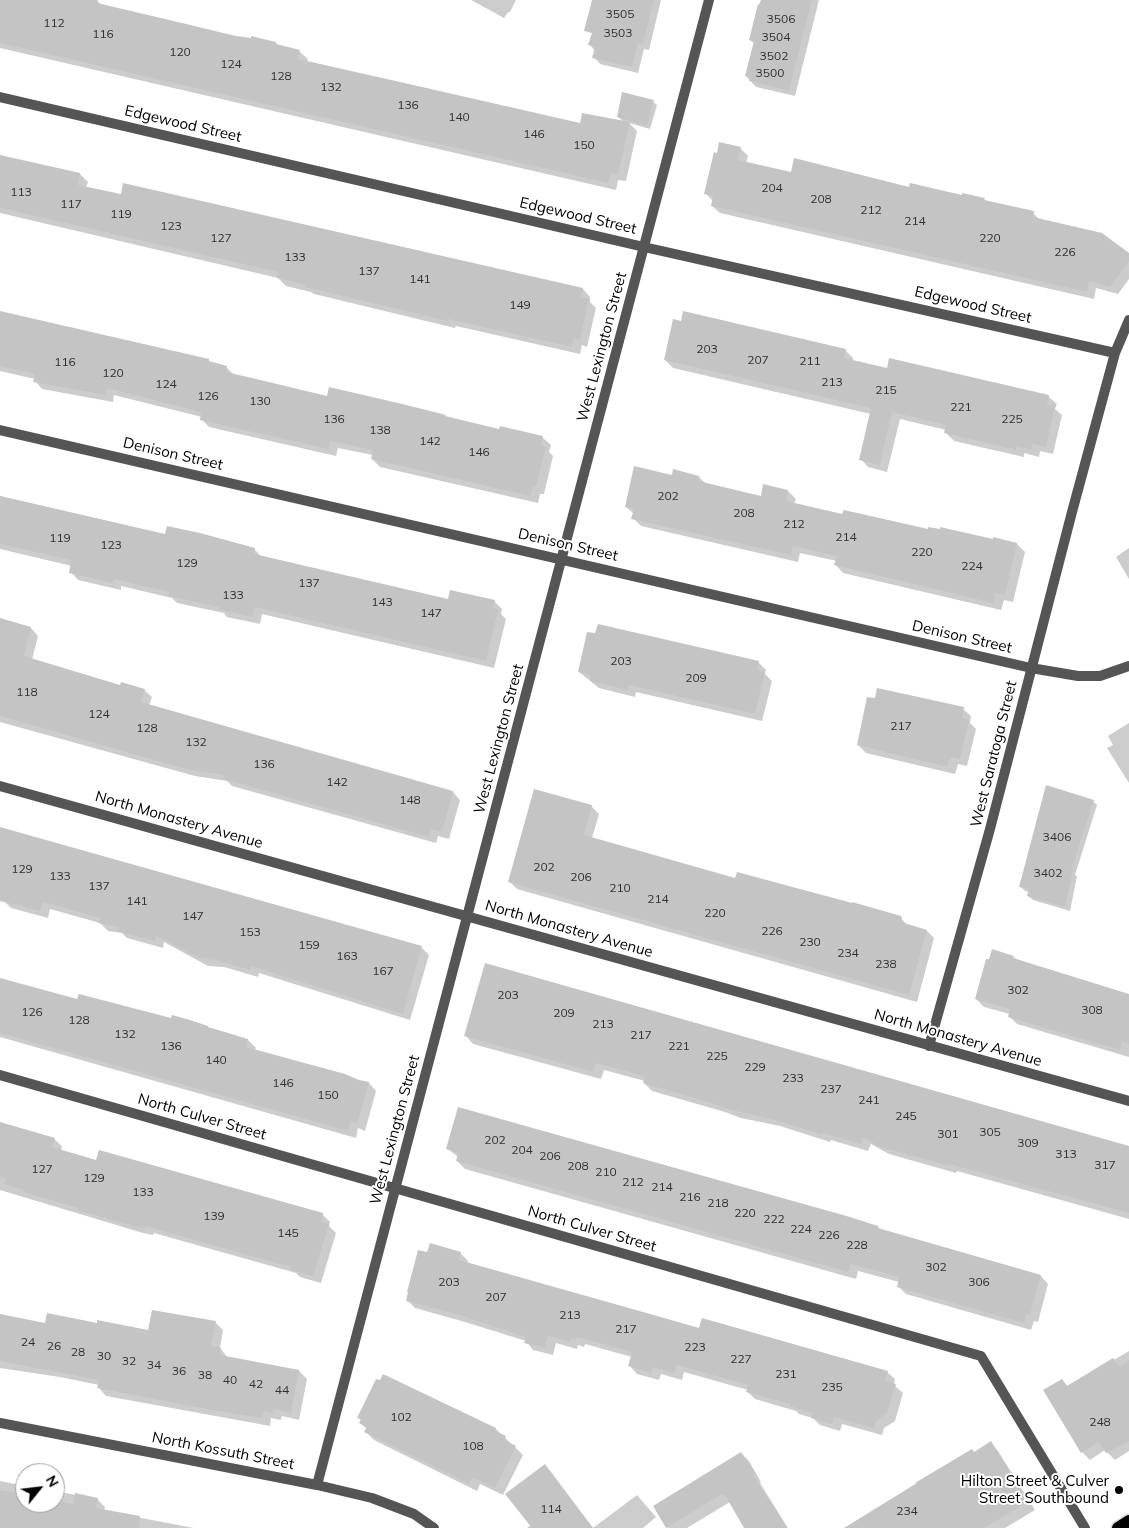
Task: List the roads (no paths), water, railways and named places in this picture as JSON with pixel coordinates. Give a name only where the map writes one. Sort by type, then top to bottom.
[{"type":"main road","points":[[1118,1528],[1129,1521]]},
{"type":"street","name":"West Lexington Street","points":[[317,1485],[709,0]]},
{"type":"street","name":"Edgewood Street","points":[[0,97],[644,247],[1115,353]]},
{"type":"street","points":[[1115,353],[1129,320]]},
{"type":"street","name":"West Saratoga Street","points":[[929,1046],[970,902],[1115,353]]},
{"type":"street","name":"Denison Street","points":[[0,430],[1032,668],[1078,676],[1100,676],[1129,666]]},
{"type":"street","name":"North Monastery Avenue","points":[[0,786],[1129,1101]]},
{"type":"street","name":"North Culver Street","points":[[0,1075],[982,1356],[1085,1528]]},
{"type":"street","name":"North Kossuth Street","points":[[0,1423],[317,1485],[380,1501],[414,1514],[434,1528]]},
{"type":"place","name":"Hilton Street & Culver Street Southbound","points":[[1119,1490]]}]
